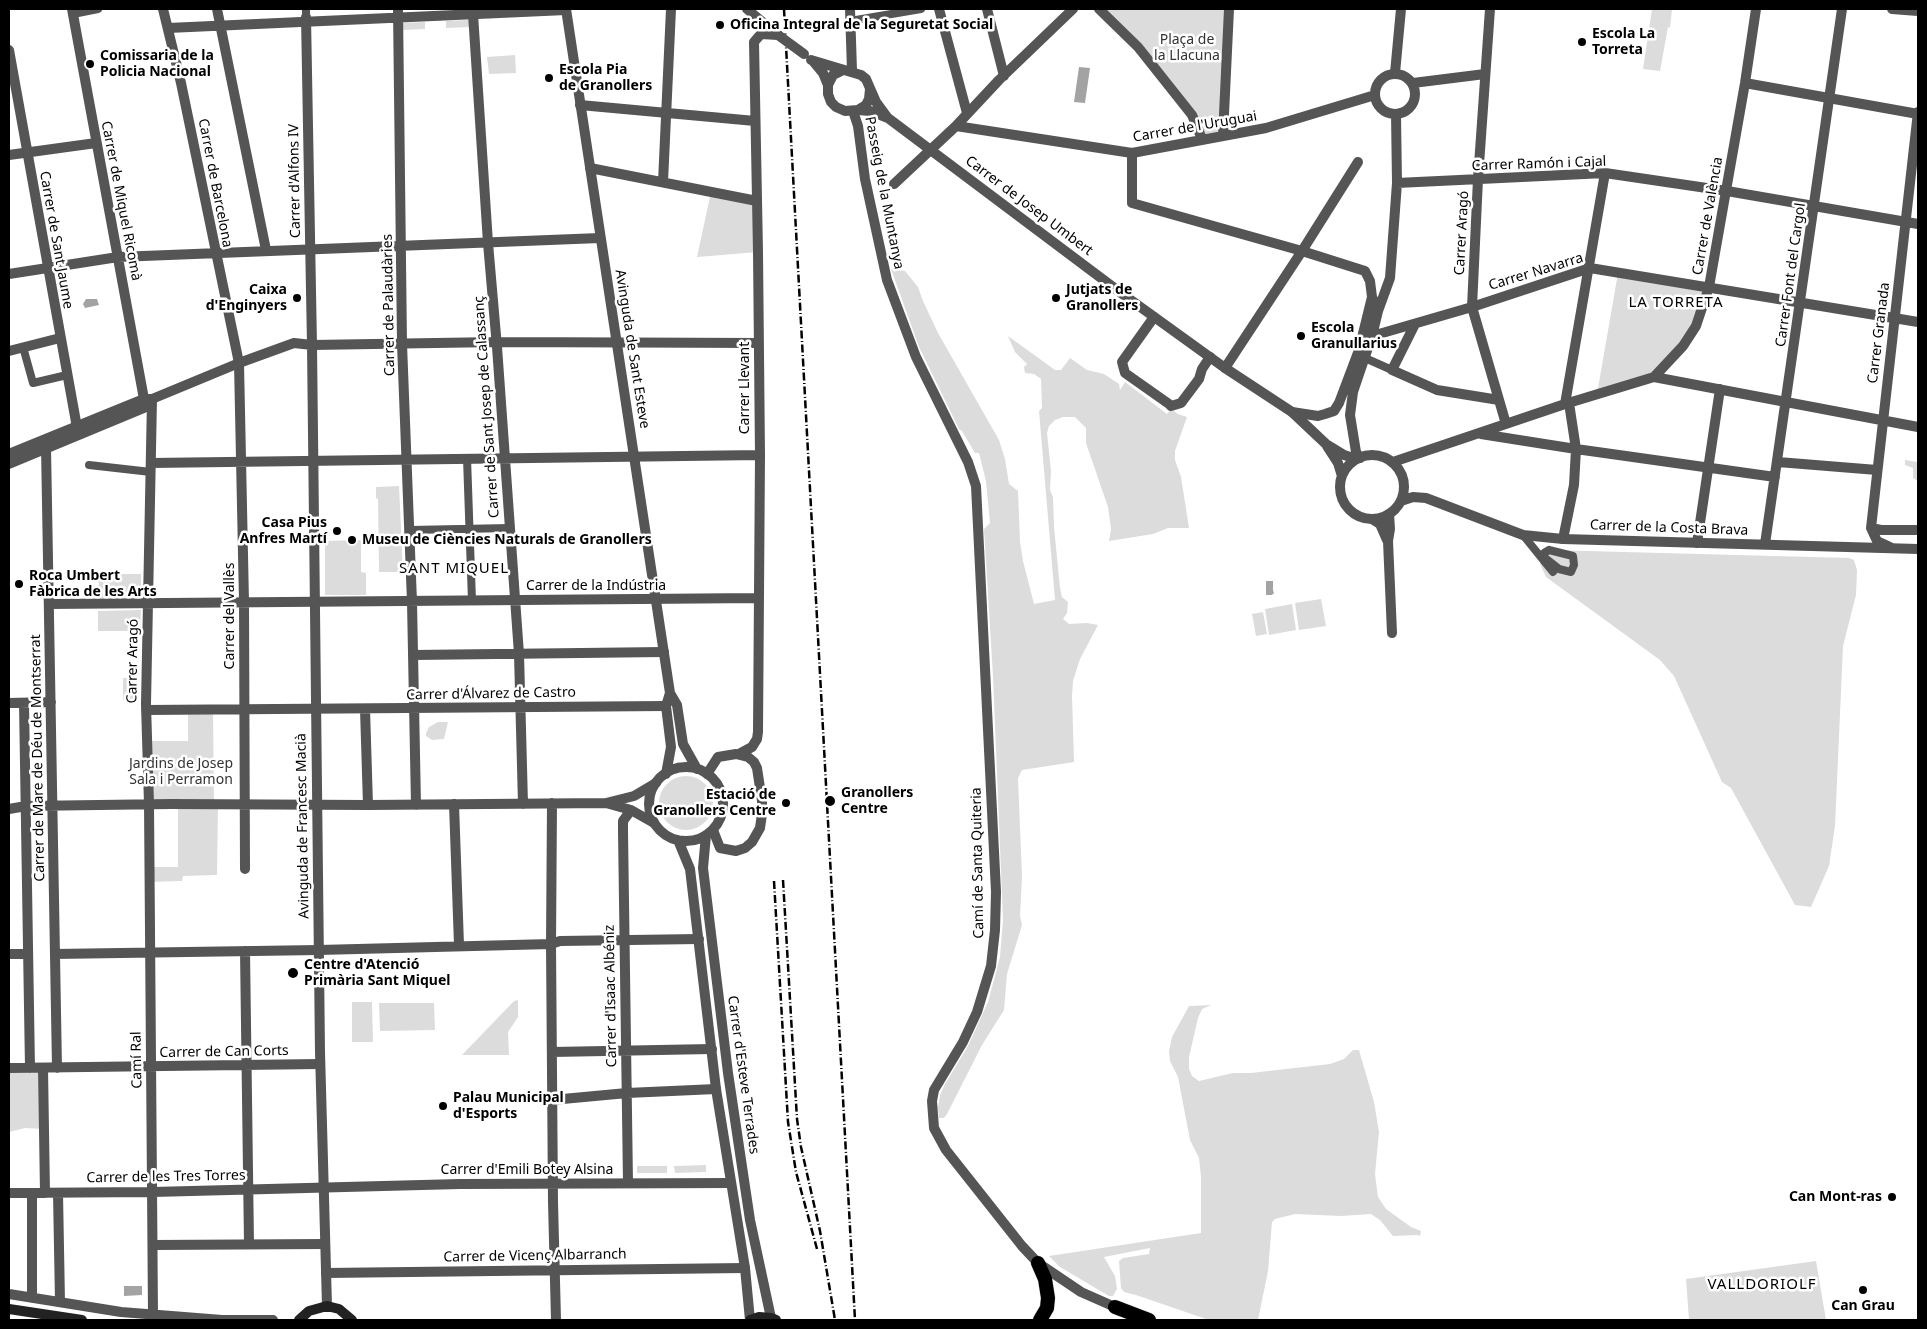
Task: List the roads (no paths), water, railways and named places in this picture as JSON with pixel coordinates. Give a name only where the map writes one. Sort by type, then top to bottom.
[{"type":"highway","points":[[1038,1262],[1045,1279],[1048,1298],[1047,1308],[1040,1320]]},
{"type":"highway","points":[[1115,1308],[1150,1320]]},
{"type":"main road","points":[[299,1320],[309,1311],[317,1307],[327,1306],[339,1309],[352,1320]]},
{"type":"main road","points":[[9,1309],[82,1320]]},
{"type":"main road","points":[[750,1320],[759,1317],[774,1319]]},
{"type":"street","points":[[72,11],[98,9]]},
{"type":"street","name":"Carrer de Barcelona","points":[[162,9],[183,92],[239,364]]},
{"type":"street","points":[[217,9],[266,250]]},
{"type":"street","points":[[168,28],[220,25],[306,16],[566,9]]},
{"type":"street","name":"Avinguda de Sant Esteve","points":[[566,9],[670,693],[677,705],[683,744],[697,769]]},
{"type":"street","points":[[663,182],[671,9]]},
{"type":"street","points":[[747,9],[766,30],[778,35],[808,57],[822,73],[828,85]]},
{"type":"street","points":[[848,70],[850,9]]},
{"type":"street","points":[[850,21],[920,9]]},
{"type":"street","points":[[939,9],[967,113]]},
{"type":"street","points":[[987,9],[1004,76]]},
{"type":"street","points":[[894,184],[956,126],[1073,9]]},
{"type":"street","points":[[1098,9],[1144,55],[1192,115],[1202,139]]},
{"type":"street","points":[[1223,135],[1229,9]]},
{"type":"street","points":[[1395,73],[1401,9]]},
{"type":"street","name":"Carrer Aragó","points":[[1490,9],[1478,180],[1472,307],[1506,424]]},
{"type":"street","name":"Carrer de València","points":[[1393,462],[1567,403],[1654,377],[1683,346],[1696,326],[1709,288],[1727,191],[1756,9]]},
{"type":"street","name":"Carrer Font del Cargol","points":[[1765,544],[1842,9]]},
{"type":"street","points":[[1892,9],[1918,11]]},
{"type":"street","name":"Carrer de Miquel Ricomà","points":[[72,11],[118,256],[148,399]]},
{"type":"street","name":"Carrer de Sant Josep de Calassanç","points":[[473,11],[488,243],[516,600],[523,804]]},
{"type":"street","name":"Carrer de Palaudàries","points":[[398,13],[402,344],[414,655],[413,709],[416,805]]},
{"type":"street","name":"Carrer d'Alfons IV","points":[[306,16],[312,345]]},
{"type":"street","name":"Carrer Llevant","points":[[707,774],[718,757],[739,754],[752,747],[757,739],[758,732],[760,455],[754,42],[758,35],[766,30]]},
{"type":"street","name":"Carrer de Sant Jaume","points":[[9,50],[11,71],[77,430]]},
{"type":"street","points":[[808,57],[861,75],[866,80],[876,102],[888,118]]},
{"type":"street","points":[[848,70],[833,75],[828,85],[828,94],[831,102],[836,107],[845,111],[870,111],[888,118]]},
{"type":"street","points":[[1395,73],[1402,75],[1413,83],[1416,94],[1414,101],[1405,112],[1396,114],[1382,110],[1375,94],[1376,86],[1380,81],[1386,76],[1395,73]]},
{"type":"street","points":[[1413,83],[1485,74]]},
{"type":"street","points":[[1745,83],[1918,113]]},
{"type":"street","points":[[856,110],[866,105],[870,89]]},
{"type":"street","name":"Carrer de l'Uruguai","points":[[956,126],[1132,153],[1266,128],[1375,94]]},
{"type":"street","points":[[580,105],[755,121]]},
{"type":"street","name":"Passeig de la Muntanya","points":[[856,110],[865,179],[887,280],[916,357],[960,446]]},
{"type":"street","name":"Carrer Granada","points":[[1871,528],[1918,113]]},
{"type":"street","points":[[1359,458],[1356,452],[1350,415],[1354,392],[1378,311],[1390,278],[1397,183],[1396,114]]},
{"type":"street","name":"Carrer de Josep Umbert","points":[[888,118],[1154,317],[1225,368],[1292,412],[1326,444]]},
{"type":"street","points":[[9,155],[96,143]]},
{"type":"street","points":[[1132,153],[1132,203],[1302,251],[1364,272],[1370,281],[1372,297],[1378,311]]},
{"type":"street","points":[[1225,368],[1358,162]]},
{"type":"street","points":[[590,168],[757,202]]},
{"type":"street","points":[[1563,539],[1574,485],[1576,449],[1567,403],[1606,173]]},
{"type":"street","name":"Carrer Ramón i Cajal","points":[[1397,183],[1606,173],[1727,191],[1918,224]]},
{"type":"street","points":[[9,274],[118,256],[600,238]]},
{"type":"street","name":"Carrer Navarra","points":[[1372,336],[1472,307],[1590,268],[1918,322]]},
{"type":"street","name":"Carrer de Josep Umbert","points":[[1292,412],[1309,415],[1326,414],[1334,410],[1339,403],[1359,350],[1372,297]]},
{"type":"street","points":[[1154,317],[1122,362],[1125,373],[1170,406],[1181,403],[1199,379],[1202,369],[1210,357]]},
{"type":"street","points":[[1392,370],[1415,324]]},
{"type":"street","points":[[9,351],[60,338]]},
{"type":"street","points":[[9,454],[144,408],[148,399],[294,343],[312,345],[497,342],[759,343]]},
{"type":"street","name":"Avinguda de Francesc Macià","points":[[312,345],[320,1064],[327,1306]]},
{"type":"street","points":[[23,347],[33,383],[67,375]]},
{"type":"street","points":[[1365,358],[1437,390],[1499,400]]},
{"type":"street","name":"Carrer del Vallès","points":[[239,364],[244,602],[245,869]]},
{"type":"street","points":[[1654,377],[1918,427]]},
{"type":"street","points":[[1697,543],[1720,389]]},
{"type":"street","name":"Carrer Aragó","points":[[148,399],[151,468],[146,710],[148,804]]},
{"type":"street","points":[[9,464],[77,430]]},
{"type":"street","points":[[1480,434],[1709,469],[1775,477]]},
{"type":"street","points":[[1326,444],[1344,455],[1359,458],[1379,456],[1393,462],[1402,478],[1403,491],[1400,501],[1389,514],[1372,519]]},
{"type":"street","points":[[1326,444],[1338,463],[1342,476]]},
{"type":"street","name":"Camí de Santa Quiteria","points":[[960,446],[973,474],[976,486],[996,892],[996,930],[991,966],[977,1012],[963,1042],[934,1090],[932,1101],[934,1128],[940,1142],[1022,1246],[1038,1262],[1081,1292],[1115,1308]]},
{"type":"street","name":"Carrer de Mare de Déu de Montserrat","points":[[46,447],[57,1068]]},
{"type":"street","points":[[89,465],[151,468],[242,461],[760,455]]},
{"type":"street","points":[[466,458],[472,601]]},
{"type":"street","points":[[1359,458],[1351,464],[1342,476],[1340,483],[1341,495],[1346,506],[1354,514],[1372,519],[1380,524],[1388,541]]},
{"type":"street","points":[[1778,462],[1877,470]]},
{"type":"street","name":"Carrer de la Costa Brava","points":[[1402,478],[1410,488],[1426,498],[1523,536],[1563,539],[1918,549]]},
{"type":"street","name":"Carrer de la Costa Brava","points":[[1400,501],[1413,497],[1426,498]]},
{"type":"street","points":[[1389,514],[1390,529],[1388,541],[1392,632]]},
{"type":"street","points":[[410,530],[510,528]]},
{"type":"street","points":[[1871,528],[1881,530],[1918,530]]},
{"type":"street","points":[[1871,528],[1877,541],[1890,547]]},
{"type":"street","points":[[1523,536],[1553,572]]},
{"type":"street","points":[[1918,549],[1918,554]]},
{"type":"street","name":"Carrer de la Indústria","points":[[49,604],[758,598]]},
{"type":"street","points":[[414,655],[664,652]]},
{"type":"street","name":"Avinguda de Sant Esteve","points":[[666,774],[671,747],[666,706],[670,693]]},
{"type":"street","points":[[9,703],[50,702]]},
{"type":"street","points":[[24,703],[30,1068]]},
{"type":"street","name":"Carrer d'Álvarez de Castro","points":[[146,710],[666,706]]},
{"type":"street","points":[[366,709],[368,805]]},
{"type":"street","points":[[710,832],[720,848],[736,851],[745,848],[752,842],[760,828],[762,801],[757,768],[752,760],[739,754]]},
{"type":"street","points":[[9,809],[26,806],[148,804],[416,805],[606,803],[634,796],[656,783],[666,774],[686,768],[697,769],[707,774],[718,786],[723,801],[719,821],[710,832],[698,839],[678,840],[660,831],[650,814],[649,803],[651,792],[656,783]]},
{"type":"street","points":[[552,803],[550,944],[556,1320]]},
{"type":"street","points":[[606,803],[631,810],[654,823]]},
{"type":"street","name":"Camí Ral","points":[[148,804],[154,1245],[153,1315]]},
{"type":"street","points":[[454,804],[459,945]]},
{"type":"street","name":"Carrer d'Isaac Albéniz","points":[[628,1183],[623,940],[623,821],[631,810]]},
{"type":"street","name":"Carrer d'Esteve Terrades","points":[[710,832],[703,868],[728,1074],[750,1220],[774,1319]]},
{"type":"street","name":"Carrer d'Esteve Terrades","points":[[678,840],[690,869],[716,1089],[745,1268],[750,1320]]},
{"type":"street","points":[[55,954],[550,944],[560,940],[699,939]]},
{"type":"street","points":[[245,951],[249,1244]]},
{"type":"street","points":[[9,954],[28,954]]},
{"type":"street","points":[[552,1052],[712,1049]]},
{"type":"street","name":"Carrer de Can Corts","points":[[9,1068],[320,1064]]},
{"type":"street","points":[[43,1068],[44,1193]]},
{"type":"street","points":[[552,1100],[627,1093],[716,1089]]},
{"type":"street","name":"Carrer d'Emili Botey Alsina","points":[[323,1187],[553,1183],[731,1184]]},
{"type":"street","name":"Carrer de les Tres Torres","points":[[9,1193],[153,1192],[323,1187]]},
{"type":"street","points":[[32,1193],[32,1298]]},
{"type":"street","points":[[58,1193],[60,1302]]},
{"type":"street","points":[[154,1245],[325,1244]]},
{"type":"street","name":"Carrer de Vicenç Albarranch","points":[[326,1273],[745,1268]]},
{"type":"street","points":[[9,1294],[153,1315],[222,1320],[273,1320]]},
{"type":"railway","points":[[784,9],[855,1320]]},
{"type":"railway","points":[[783,880],[797,1119],[801,1147],[820,1231],[835,1320]]},
{"type":"railway","points":[[774,881],[788,1122],[796,1172],[817,1249]]},
{"type":"place","name":"Oficina Integral de la Seguretat Social","points":[[720,25]]},
{"type":"place","name":"Escola La Torreta","points":[[1582,42]]},
{"type":"place","name":"Comissaria de la Policia Nacional","points":[[90,64]]},
{"type":"place","name":"Escola Pia de Granollers","points":[[549,78]]},
{"type":"place","name":"Caixa d'Enginyers","points":[[297,298]]},
{"type":"place","name":"Jutjats de Granollers","points":[[1056,298]]},
{"type":"place","name":"Escola Granullarius","points":[[1301,336]]},
{"type":"place","name":"Casa Pius Anfres Martí","points":[[337,531]]},
{"type":"place","name":"Museu de Ciències Naturals de Granollers","points":[[352,540]]},
{"type":"place","name":"Roca Umbert Fàbrica de les Arts","points":[[19,584]]},
{"type":"place","name":"Granollers Centre","points":[[830,801]]},
{"type":"place","name":"Estació de Granollers Centre","points":[[786,803]]},
{"type":"place","name":"Centre d'Atenció Primària Sant Miquel","points":[[293,973]]},
{"type":"place","name":"Palau Municipal d'Esports","points":[[443,1106]]},
{"type":"place","name":"Can Mont-ras","points":[[1892,1197]]},
{"type":"place","name":"Can Grau","points":[[1863,1290]]},
{"type":"district","name":"LA TORRETA","points":[[1676,303]]},
{"type":"district","name":"SANT MIQUEL","points":[[454,569]]},
{"type":"district","name":"VALLDORIOLF","points":[[1762,1285]]},
{"type":"park label","name":"Plaça de la Llacuna","points":[[1187,48]]},
{"type":"park label","name":"Jardins de Josep Sala i Perramon","points":[[181,772]]}]
